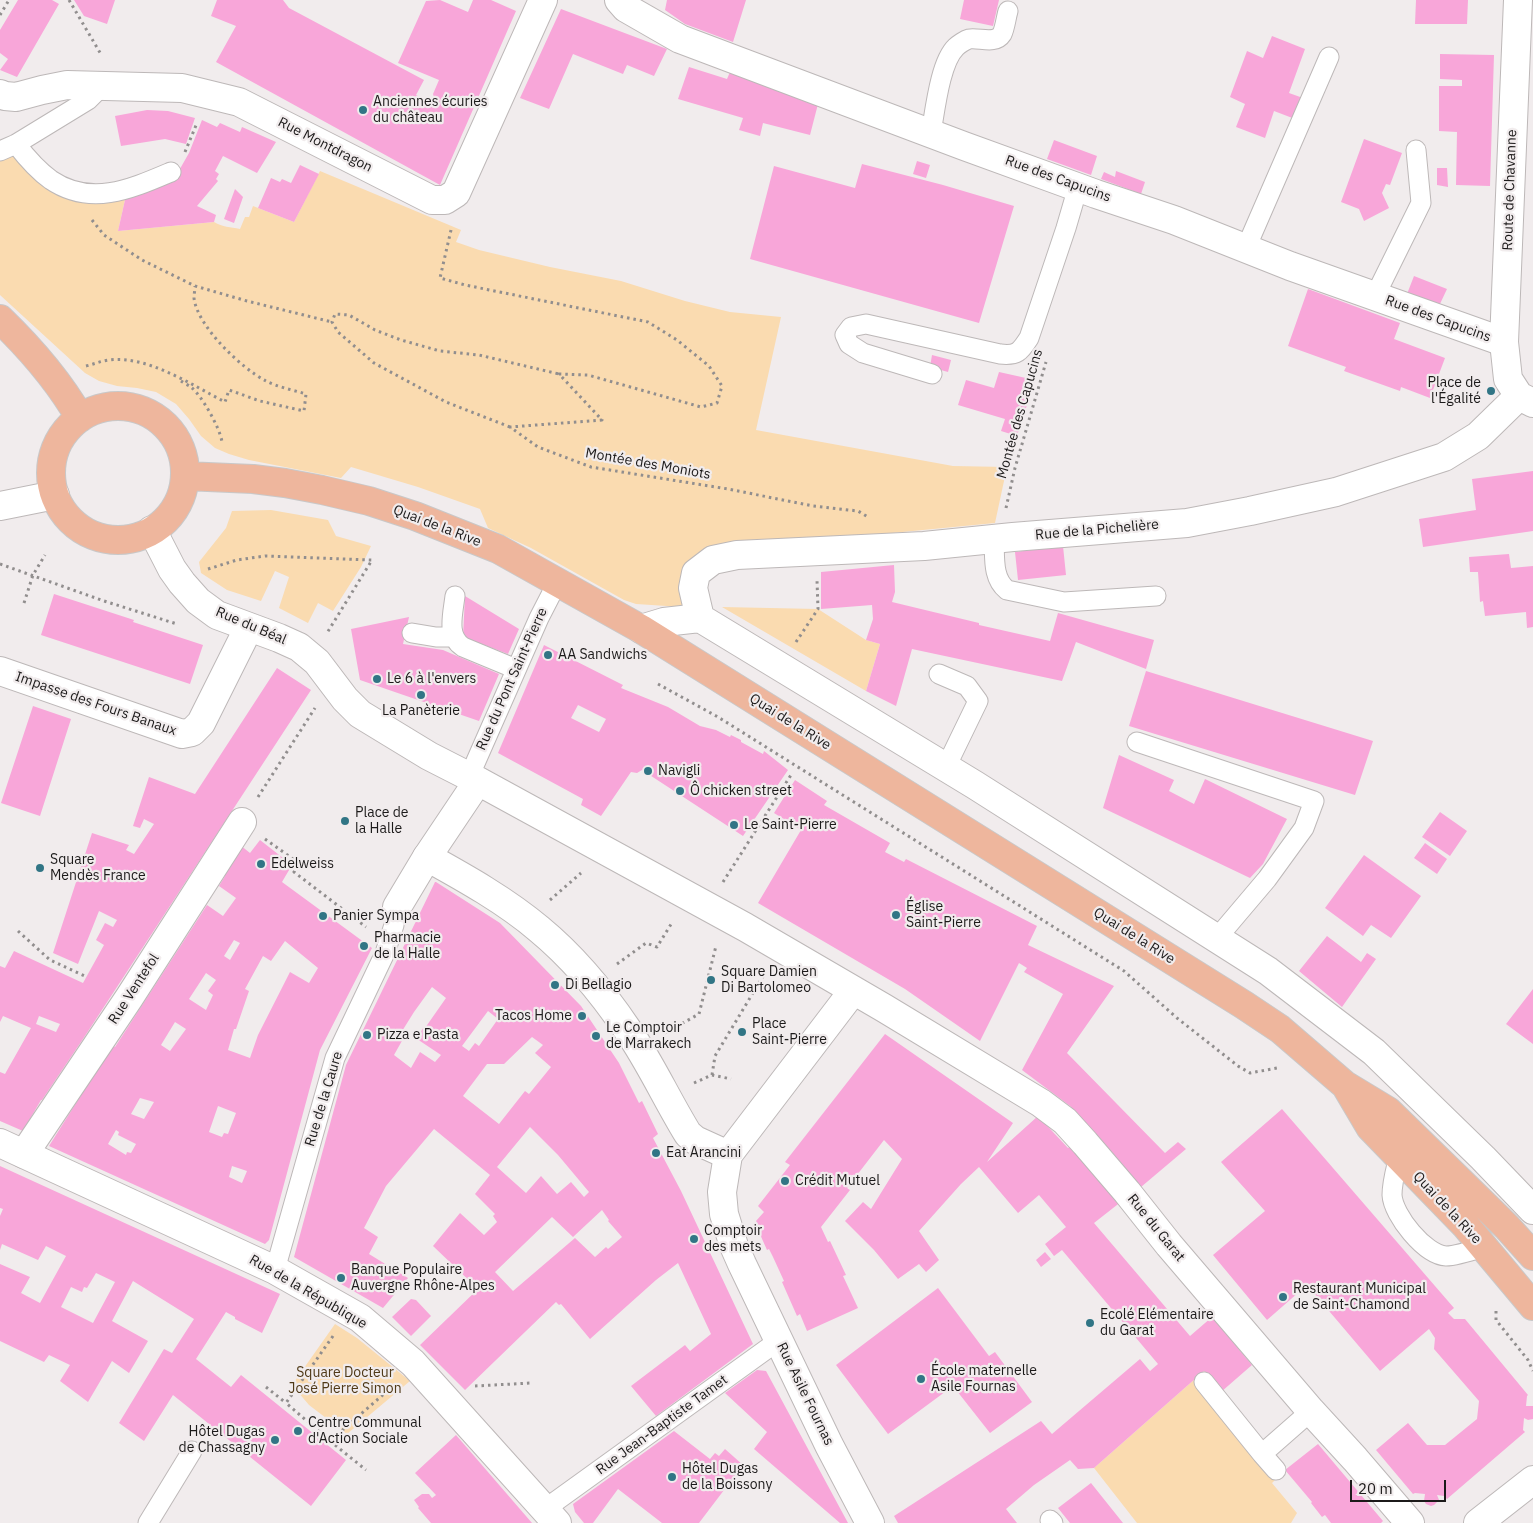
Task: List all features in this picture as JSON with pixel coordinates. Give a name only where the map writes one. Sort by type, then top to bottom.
[{"type":"main road","points":[[0,320],[57,383],[80,418]]},
{"type":"main road","points":[[120,406],[141,410],[160,420],[174,436],[182,455],[185,476],[182,492],[176,507],[166,520],[152,530],[134,538],[115,540],[96,536],[78,527],[64,513],[55,495],[51,474],[54,452],[64,433],[80,418],[98,409],[120,406]]},
{"type":"main road","name":"Quai de la Rive","points":[[185,476],[285,482],[369,501],[415,516],[490,546],[641,629],[1280,1029],[1345,1085],[1388,1111],[1507,1227],[1533,1256]]},
{"type":"main road","name":"Quai de la Rive","points":[[1345,1085],[1370,1127],[1466,1226],[1533,1306]]},
{"type":"street","name":"Rue Montdragon","points":[[0,94],[16,97],[67,85],[182,88],[239,102],[432,200],[445,200],[456,193],[542,0]]},
{"type":"street","name":"Rue des Capucins","points":[[619,0],[626,8],[680,39],[1078,187],[1174,220],[1290,266],[1504,342]]},
{"type":"street","name":"Route de Chavanne","points":[[1518,0],[1504,342],[1520,393]]},
{"type":"street","name":"Rue de la Pichelière","points":[[700,618],[693,588],[696,573],[713,560],[738,555],[924,546],[999,528],[1187,523],[1250,511],[1336,492],[1444,457],[1478,436],[1520,393]]},
{"type":"street","points":[[0,506],[55,495]]},
{"type":"street","name":"Rue du Béal","points":[[152,530],[162,552],[182,583],[198,601],[217,614],[299,647],[317,662],[345,699],[360,714],[429,756],[474,779]]},
{"type":"street","points":[[641,629],[664,622],[700,618],[946,767],[1268,971],[1374,1052],[1483,1158],[1533,1210]]},
{"type":"street","name":"Impasse des Fours Banaux","points":[[0,672],[182,734],[192,732],[201,723],[249,627]]},
{"type":"street","points":[[397,907],[427,857],[474,779],[745,927],[853,991],[728,1155],[695,1140],[688,1134],[628,1030],[572,960],[527,920],[493,896],[427,857]]},
{"type":"street","name":"Rue Ventefol","points":[[12,1149],[129,998],[242,822]]},
{"type":"street","name":"Rue du Garat","points":[[853,991],[1041,1103],[1065,1122],[1127,1192],[1169,1245],[1311,1411],[1410,1523]]},
{"type":"street","name":"Rue de la République","points":[[12,1149],[275,1270],[360,1318],[413,1363],[551,1516]]},
{"type":"street","name":"Rue Asile Fournas","points":[[728,1155],[722,1192],[724,1214],[734,1246],[778,1341],[870,1523]]},
{"type":"street","points":[[1478,1523],[1533,1480]]},
{"type":"lane","points":[[931,133],[947,60],[956,47],[968,39],[996,39],[1002,34],[1008,11]]},
{"type":"lane","points":[[1246,248],[1329,58]]},
{"type":"lane","points":[[106,86],[97,91],[88,100],[8,148],[31,163],[50,179],[72,190],[101,194],[128,190],[171,172]]},
{"type":"lane","points":[[1375,296],[1421,203],[1416,150]]},
{"type":"lane","points":[[932,374],[863,353],[849,344],[845,335],[851,327],[866,324],[1000,354],[1011,355],[1021,350],[1029,338],[1078,187]]},
{"type":"lane","points":[[999,528],[997,577],[1001,585],[1007,590],[1064,602],[1156,596]]},
{"type":"lane","name":"Rue du Pont Saint-Pierre","points":[[474,779],[516,668],[557,583]]},
{"type":"lane","points":[[455,596],[451,629],[457,643],[516,668]]},
{"type":"lane","points":[[412,633],[436,637],[453,637]]},
{"type":"lane","points":[[939,674],[967,686],[978,701],[946,767]]},
{"type":"lane","points":[[1138,742],[1314,801],[1304,828],[1267,879],[1217,938]]},
{"type":"lane","name":"Rue de la Caure","points":[[275,1270],[335,1058],[385,953],[394,925],[397,907]]},
{"type":"lane","points":[[1399,1156],[1392,1197],[1402,1222],[1425,1247],[1445,1256],[1483,1247]]},
{"type":"lane","name":"Rue Jean-Baptiste Tamet","points":[[551,1516],[778,1341]]},
{"type":"lane","points":[[1204,1382],[1276,1470]]},
{"type":"lane","points":[[1262,1454],[1311,1411]]},
{"type":"lane","points":[[148,1523],[192,1451]]},
{"type":"path","points":[[0,15],[9,0]]},
{"type":"path","points":[[70,0],[109,68],[106,86]]},
{"type":"path","points":[[171,172],[188,146],[207,94]]},
{"type":"path","points":[[72,190],[85,212],[104,235],[142,260],[195,286],[332,322],[338,332],[374,363],[446,402],[510,427],[602,420],[559,374]]},
{"type":"path","points":[[332,322],[335,314],[349,315],[375,330],[401,340],[440,351],[479,355],[559,374],[588,374],[701,407],[716,403],[722,386],[709,366],[677,340],[648,322],[440,278],[451,231],[446,227]]},
{"type":"path","points":[[86,366],[108,360],[126,360],[166,371],[225,402],[229,390],[260,401],[304,411],[306,394],[266,382],[243,366],[226,350],[209,329],[199,312],[194,298],[195,286]]},
{"type":"path","name":"Montée des Capucins","points":[[999,528],[1046,361]]},
{"type":"path","points":[[166,371],[192,388],[221,432],[222,442]]},
{"type":"path","name":"Montée des Moniots","points":[[510,427],[538,447],[590,467],[728,489],[812,506],[858,512],[874,520]]},
{"type":"path","points":[[24,603],[33,575],[45,555]]},
{"type":"path","points":[[182,583],[210,568],[237,560],[265,556],[372,560],[324,637]]},
{"type":"path","points":[[0,564],[179,625]]},
{"type":"path","points":[[792,647],[818,609],[817,572]]},
{"type":"path","points":[[658,684],[718,717],[1124,971],[1177,1018],[1238,1066],[1250,1073],[1280,1068]]},
{"type":"path","points":[[317,705],[242,822],[300,864],[294,872],[368,929]]},
{"type":"path","points":[[719,888],[791,775]]},
{"type":"path","points":[[527,920],[586,869]]},
{"type":"path","points":[[592,983],[646,943],[657,947],[674,918]]},
{"type":"path","points":[[18,931],[50,960],[87,977]]},
{"type":"path","points":[[639,1049],[699,1014],[716,942]]},
{"type":"path","points":[[712,1075],[715,1056],[767,970]]},
{"type":"path","points":[[666,1096],[712,1075],[731,1078]]},
{"type":"path","points":[[1496,1310],[1496,1320],[1528,1360],[1533,1371]]},
{"type":"path","points":[[286,1403],[334,1335]]},
{"type":"path","points":[[330,1441],[396,1383]]},
{"type":"path","points":[[472,1386],[531,1383]]},
{"type":"path","points":[[266,1387],[366,1470]]},
{"type":"green space","points":[[16,144],[31,163],[101,194],[125,200],[118,231],[214,222],[240,229],[245,217],[249,217],[253,206],[294,222],[320,171],[461,230],[456,242],[479,250],[621,281],[685,301],[730,312],[781,317],[756,430],[953,466],[1007,467],[995,523],[707,551],[685,605],[682,607],[636,604],[624,600],[531,548],[488,528],[480,509],[418,487],[351,467],[341,478],[249,460],[229,454],[215,448],[201,436],[176,404],[156,392],[117,386],[99,381],[85,373],[0,295],[0,151]]},
{"type":"green space","points":[[271,510],[328,520],[336,536],[371,546],[361,567],[333,611],[318,603],[308,623],[279,608],[289,577],[275,571],[261,601],[227,590],[201,573],[199,562],[226,528],[232,511]]},
{"type":"green space","points":[[722,607],[818,609],[866,640],[880,644],[866,691]]},
{"type":"green space","name":"Square Docteur José Pierre Simon","points":[[335,1324],[357,1338],[410,1381],[347,1434],[309,1405],[292,1385]]},
{"type":"green space","points":[[1204,1371],[1285,1470],[1272,1483],[1297,1513],[1291,1523],[1137,1523],[1094,1468]]},
{"type":"building","points":[[18,0],[52,0],[59,4],[17,77],[0,70],[8,59],[0,53],[0,30]]},
{"type":"building","points":[[74,0],[115,0],[107,24],[84,16]]},
{"type":"building","points":[[217,0],[283,0],[289,8],[424,80],[416,95],[437,106],[433,94],[439,80],[398,63],[426,1],[440,0],[468,12],[473,0],[491,0],[516,11],[440,185],[216,62],[236,26],[211,16]]},
{"type":"building","points":[[667,0],[746,0],[733,42],[685,24],[665,10]]},
{"type":"building","points":[[964,0],[999,0],[993,26],[960,19]]},
{"type":"building","points":[[1416,0],[1468,0],[1467,24],[1415,24]]},
{"type":"building","points":[[561,9],[667,49],[654,76],[627,65],[623,74],[573,54],[549,109],[520,98]]},
{"type":"building","points":[[1272,36],[1305,49],[1289,93],[1303,98],[1295,119],[1274,111],[1265,138],[1236,127],[1245,104],[1230,97],[1247,51],[1263,58]]},
{"type":"building","points":[[1440,54],[1494,55],[1490,186],[1456,185],[1457,132],[1439,131],[1439,86],[1462,86],[1462,80],[1440,79]]},
{"type":"building","points":[[689,67],[727,79],[730,72],[818,104],[810,135],[763,123],[760,136],[739,130],[743,118],[678,99]]},
{"type":"building","points":[[147,110],[168,111],[195,118],[186,144],[165,139],[121,146],[115,116]]},
{"type":"building","points":[[202,120],[217,127],[220,123],[240,132],[242,127],[276,142],[257,173],[223,156],[215,171],[219,174],[216,179],[218,181],[197,206],[216,215],[214,222],[118,231],[125,200],[177,174],[189,153]]},
{"type":"building","points":[[1364,139],[1402,153],[1390,185],[1386,184],[1382,193],[1389,208],[1364,221],[1359,209],[1341,202]]},
{"type":"building","points":[[1054,140],[1097,156],[1091,175],[1047,159]]},
{"type":"building","points":[[917,161],[930,165],[926,178],[913,174]]},
{"type":"building","points":[[862,164],[1014,206],[979,323],[750,259],[774,166],[855,188]]},
{"type":"building","points":[[300,165],[319,174],[294,222],[258,208],[271,178],[280,182],[282,179],[291,183]]},
{"type":"building","points":[[1437,168],[1447,168],[1448,187],[1437,185]]},
{"type":"building","points":[[1116,171],[1145,182],[1141,194],[1101,179],[1104,172],[1115,177]]},
{"type":"building","points":[[235,189],[243,197],[234,223],[224,219]]},
{"type":"building","points":[[1414,276],[1447,289],[1439,306],[1407,294]]},
{"type":"building","points":[[1308,289],[1400,323],[1394,339],[1445,358],[1430,398],[1401,387],[1400,391],[1344,371],[1346,367],[1288,346]]},
{"type":"building","points":[[932,355],[951,360],[948,372],[930,367]]},
{"type":"building","points":[[999,372],[1035,380],[1017,436],[1001,431],[1005,419],[958,405],[966,380],[994,388]]},
{"type":"building","points":[[1533,471],[1533,531],[1423,547],[1419,519],[1476,510],[1472,479]]},
{"type":"building","points":[[1063,546],[1066,575],[1018,580],[1015,552]]},
{"type":"building","points":[[1509,554],[1511,568],[1533,566],[1533,627],[1527,628],[1526,612],[1485,616],[1483,601],[1480,602],[1478,572],[1470,572],[1469,557]]},
{"type":"building","points":[[894,565],[895,592],[892,602],[1050,641],[1058,613],[1154,640],[1146,669],[1076,642],[1062,681],[912,649],[896,706],[866,691],[880,644],[866,640],[873,619],[872,605],[821,609],[821,572]]},
{"type":"building","points":[[54,594],[203,645],[190,684],[41,635]]},
{"type":"building","points":[[465,596],[519,629],[508,654],[463,637]]},
{"type":"building","points":[[409,617],[403,644],[443,650],[499,674],[479,721],[360,680],[351,629]]},
{"type":"building","points":[[544,645],[623,685],[621,688],[668,707],[700,726],[716,730],[730,737],[731,735],[763,754],[764,751],[788,770],[743,836],[642,770],[637,773],[631,772],[601,816],[581,805],[583,799],[498,753]],"holes":[[[578,705],[606,719],[599,732],[571,718]]]},
{"type":"building","points":[[277,668],[311,690],[83,1039],[41,1100],[23,1131],[0,1121],[0,1072],[5,1074],[31,1028],[3,1016],[0,1022],[0,966],[5,968],[14,951],[83,983],[104,945],[96,940],[105,923],[113,927],[117,920],[99,911],[78,964],[53,953],[92,833],[129,845],[126,850],[134,854],[154,824],[144,819],[140,828],[133,826],[149,777],[195,794]],"holes":[[[39,1016],[60,1024],[56,1032],[36,1024]]]},
{"type":"building","points":[[1146,671],[1373,741],[1355,795],[1129,726]]},
{"type":"building","points":[[33,706],[71,719],[40,816],[1,803]]},
{"type":"building","points":[[1119,755],[1174,780],[1169,791],[1194,804],[1205,779],[1287,819],[1263,864],[1250,878],[1103,808]]},
{"type":"building","name":"Église Saint-Pierre","points":[[795,780],[827,801],[824,805],[890,843],[885,852],[904,862],[906,859],[1037,926],[1028,945],[1114,986],[1067,1053],[1165,1153],[1178,1142],[1186,1149],[1141,1187],[1070,1106],[1022,1070],[1063,994],[1024,972],[1027,968],[1019,963],[980,1041],[905,989],[758,903],[801,830],[774,813]]},
{"type":"building","points":[[1440,812],[1467,831],[1450,856],[1422,837]]},
{"type":"building","points":[[260,840],[292,865],[282,882],[372,948],[320,1050],[269,1240],[265,1244],[49,1146],[112,1046],[115,1047],[207,905],[223,916],[236,898],[219,886],[225,876],[222,874],[240,845],[250,853]],"holes":[[[234,940],[240,943],[230,960],[224,956]],[[285,941],[318,968],[309,983],[290,972],[258,1035],[250,1058],[228,1050],[249,991],[245,989],[263,956],[271,961]],[[206,973],[216,980],[208,991],[213,995],[206,1010],[189,999]],[[175,1022],[186,1029],[170,1051],[161,1045]],[[140,1098],[154,1102],[144,1119],[131,1114]],[[218,1106],[236,1113],[228,1134],[224,1133],[222,1137],[209,1132]],[[116,1130],[119,1132],[118,1135],[136,1144],[131,1153],[127,1152],[126,1155],[108,1144]],[[232,1166],[247,1171],[242,1183],[229,1177]]]},
{"type":"building","points":[[1425,843],[1447,859],[1437,874],[1414,858]]},
{"type":"building","points":[[1364,855],[1421,896],[1391,938],[1371,925],[1363,936],[1325,908]]},
{"type":"building","points":[[435,882],[500,923],[581,1006],[619,1063],[639,1103],[642,1101],[658,1134],[653,1138],[681,1191],[753,1344],[656,1416],[631,1386],[685,1345],[690,1351],[711,1334],[678,1263],[656,1280],[590,1339],[561,1304],[559,1305],[556,1302],[465,1390],[420,1345],[478,1289],[433,1246],[460,1213],[484,1235],[497,1222],[493,1216],[495,1214],[475,1194],[490,1175],[434,1129],[386,1186],[364,1228],[378,1237],[369,1254],[408,1278],[383,1308],[294,1257],[346,1065]],"holes":[[[432,987],[446,998],[417,1039],[441,1055],[435,1062],[420,1052],[411,1068],[394,1055],[403,1039],[399,1036]],[[488,1011],[498,1019],[479,1046],[475,1043],[469,1051],[462,1046]],[[532,1037],[543,1045],[535,1053],[551,1067],[529,1094],[525,1091],[499,1124],[463,1096],[487,1064],[504,1064]],[[530,1127],[558,1155],[589,1192],[584,1197],[571,1182],[557,1194],[541,1176],[526,1193],[497,1167]],[[602,1210],[608,1221],[622,1237],[595,1257],[575,1238],[513,1291],[495,1272],[552,1217],[573,1237]]]},
{"type":"building","points":[[1327,936],[1361,962],[1367,953],[1376,959],[1342,1007],[1299,971]]},
{"type":"building","points":[[1533,989],[1533,1044],[1506,1024]]},
{"type":"building","points":[[885,1034],[1013,1123],[987,1162],[1038,1116],[1068,1148],[1073,1144],[1122,1201],[1094,1223],[1190,1336],[1212,1317],[1252,1365],[1221,1392],[1204,1371],[1094,1468],[1078,1469],[1070,1460],[1034,1485],[1006,1509],[1017,1523],[898,1523],[894,1516],[1041,1421],[1052,1434],[1140,1359],[1150,1371],[1158,1364],[1062,1250],[1054,1256],[1045,1244],[1066,1227],[1039,1195],[1018,1213],[979,1167],[961,1184],[919,1231],[939,1260],[926,1272],[919,1264],[898,1279],[874,1250],[845,1221],[863,1202],[871,1209],[902,1159],[884,1140],[847,1188],[850,1190],[821,1227],[828,1242],[830,1241],[846,1275],[843,1276],[858,1308],[807,1331],[800,1314],[797,1316],[782,1282],[784,1281],[759,1232],[761,1231],[756,1221],[764,1212],[758,1206],[790,1165],[785,1162]]},
{"type":"building","points":[[1282,1109],[1454,1308],[1448,1313],[1454,1319],[1465,1319],[1528,1395],[1526,1406],[1533,1406],[1533,1419],[1528,1420],[1524,1418],[1523,1430],[1525,1432],[1447,1499],[1444,1496],[1437,1495],[1439,1500],[1434,1505],[1426,1504],[1424,1501],[1425,1494],[1413,1494],[1376,1450],[1408,1423],[1427,1445],[1445,1445],[1477,1419],[1479,1401],[1434,1349],[1435,1338],[1429,1329],[1380,1371],[1307,1285],[1267,1320],[1213,1255],[1265,1211],[1221,1162]]},
{"type":"building","points":[[0,1166],[280,1294],[262,1333],[235,1319],[235,1317],[226,1312],[196,1359],[231,1387],[241,1375],[346,1460],[311,1506],[173,1395],[144,1441],[119,1423],[164,1349],[172,1353],[194,1319],[133,1281],[112,1321],[148,1341],[129,1373],[112,1361],[88,1402],[60,1381],[70,1365],[49,1355],[44,1362],[0,1341],[0,1264],[30,1277],[21,1293],[40,1303],[66,1256],[46,1246],[38,1260],[2,1244],[0,1250],[0,1216],[3,1209],[0,1208]],"holes":[[[96,1273],[115,1282],[93,1323],[61,1307],[71,1287],[82,1292],[84,1287],[87,1288]]]},
{"type":"building","points":[[1045,1252],[1051,1259],[1041,1267],[1036,1260]]},
{"type":"building","points":[[938,1288],[989,1356],[995,1352],[1032,1402],[990,1433],[953,1386],[888,1434],[836,1365]]},
{"type":"building","points":[[411,1299],[416,1300],[431,1316],[411,1336],[392,1317]]},
{"type":"building","points":[[757,1370],[766,1371],[848,1523],[840,1523],[754,1449],[767,1432],[725,1393]]},
{"type":"building","name":"Hôtel Dugas de la Boissony","points":[[674,1431],[710,1459],[715,1453],[719,1456],[725,1449],[743,1465],[699,1523],[662,1523],[618,1489],[593,1523],[584,1523],[575,1512],[573,1504]]},
{"type":"building","points":[[456,1435],[532,1523],[431,1523],[418,1508],[414,1500],[422,1494],[429,1494],[432,1498],[436,1495],[415,1473]]},
{"type":"building","points":[[1318,1444],[1383,1521],[1381,1523],[1331,1523],[1325,1515],[1322,1517],[1285,1470]]},
{"type":"building","points":[[1091,1483],[1123,1523],[1070,1523],[1058,1508]]},
{"type":"place","name":"Anciennes écuries du château","points":[[363,110]]},
{"type":"place","name":"Place de l'Égalité","points":[[1491,391]]},
{"type":"place","name":"AA Sandwichs","points":[[548,655]]},
{"type":"place","name":"Le 6 à l'envers","points":[[377,679]]},
{"type":"place","name":"La Panèterie","points":[[421,695]]},
{"type":"place","name":"Navigli","points":[[648,771]]},
{"type":"place","name":"Ô chicken street","points":[[680,791]]},
{"type":"place","name":"Place de la Halle","points":[[345,821]]},
{"type":"place","name":"Le Saint-Pierre","points":[[734,825]]},
{"type":"place","name":"Edelweiss","points":[[261,864]]},
{"type":"place","name":"Square Mendès France","points":[[40,868]]},
{"type":"place","name":"Église Saint-Pierre","points":[[896,915]]},
{"type":"place","name":"Panier Sympa","points":[[323,916]]},
{"type":"place","name":"Pharmacie de la Halle","points":[[364,946]]},
{"type":"place","name":"Square Damien Di Bartolomeo","points":[[711,980]]},
{"type":"place","name":"Di Bellagio","points":[[555,985]]},
{"type":"place","name":"Tacos Home","points":[[582,1016]]},
{"type":"place","name":"Place Saint-Pierre","points":[[742,1032]]},
{"type":"place","name":"Pizza e Pasta","points":[[367,1035]]},
{"type":"place","name":"Le Comptoir de Marrakech","points":[[596,1036]]},
{"type":"place","name":"Eat Arancini","points":[[656,1153]]},
{"type":"place","name":"Crédit Mutuel","points":[[785,1181]]},
{"type":"place","name":"Comptoir des mets","points":[[694,1239]]},
{"type":"place","name":"Banque Populaire Auvergne Rhône-Alpes","points":[[341,1278]]},
{"type":"place","name":"Restaurant Municipal de Saint-Chamond","points":[[1283,1297]]},
{"type":"place","name":"Ecolé Elémentaire du Garat","points":[[1090,1323]]},
{"type":"place","name":"École maternelle Asile Fournas","points":[[921,1379]]},
{"type":"place","name":"Centre Communal d'Action Sociale","points":[[298,1431]]},
{"type":"place","name":"Hôtel Dugas de Chassagny","points":[[275,1440]]},
{"type":"place","name":"Hôtel Dugas de la Boissony","points":[[672,1477]]}]
